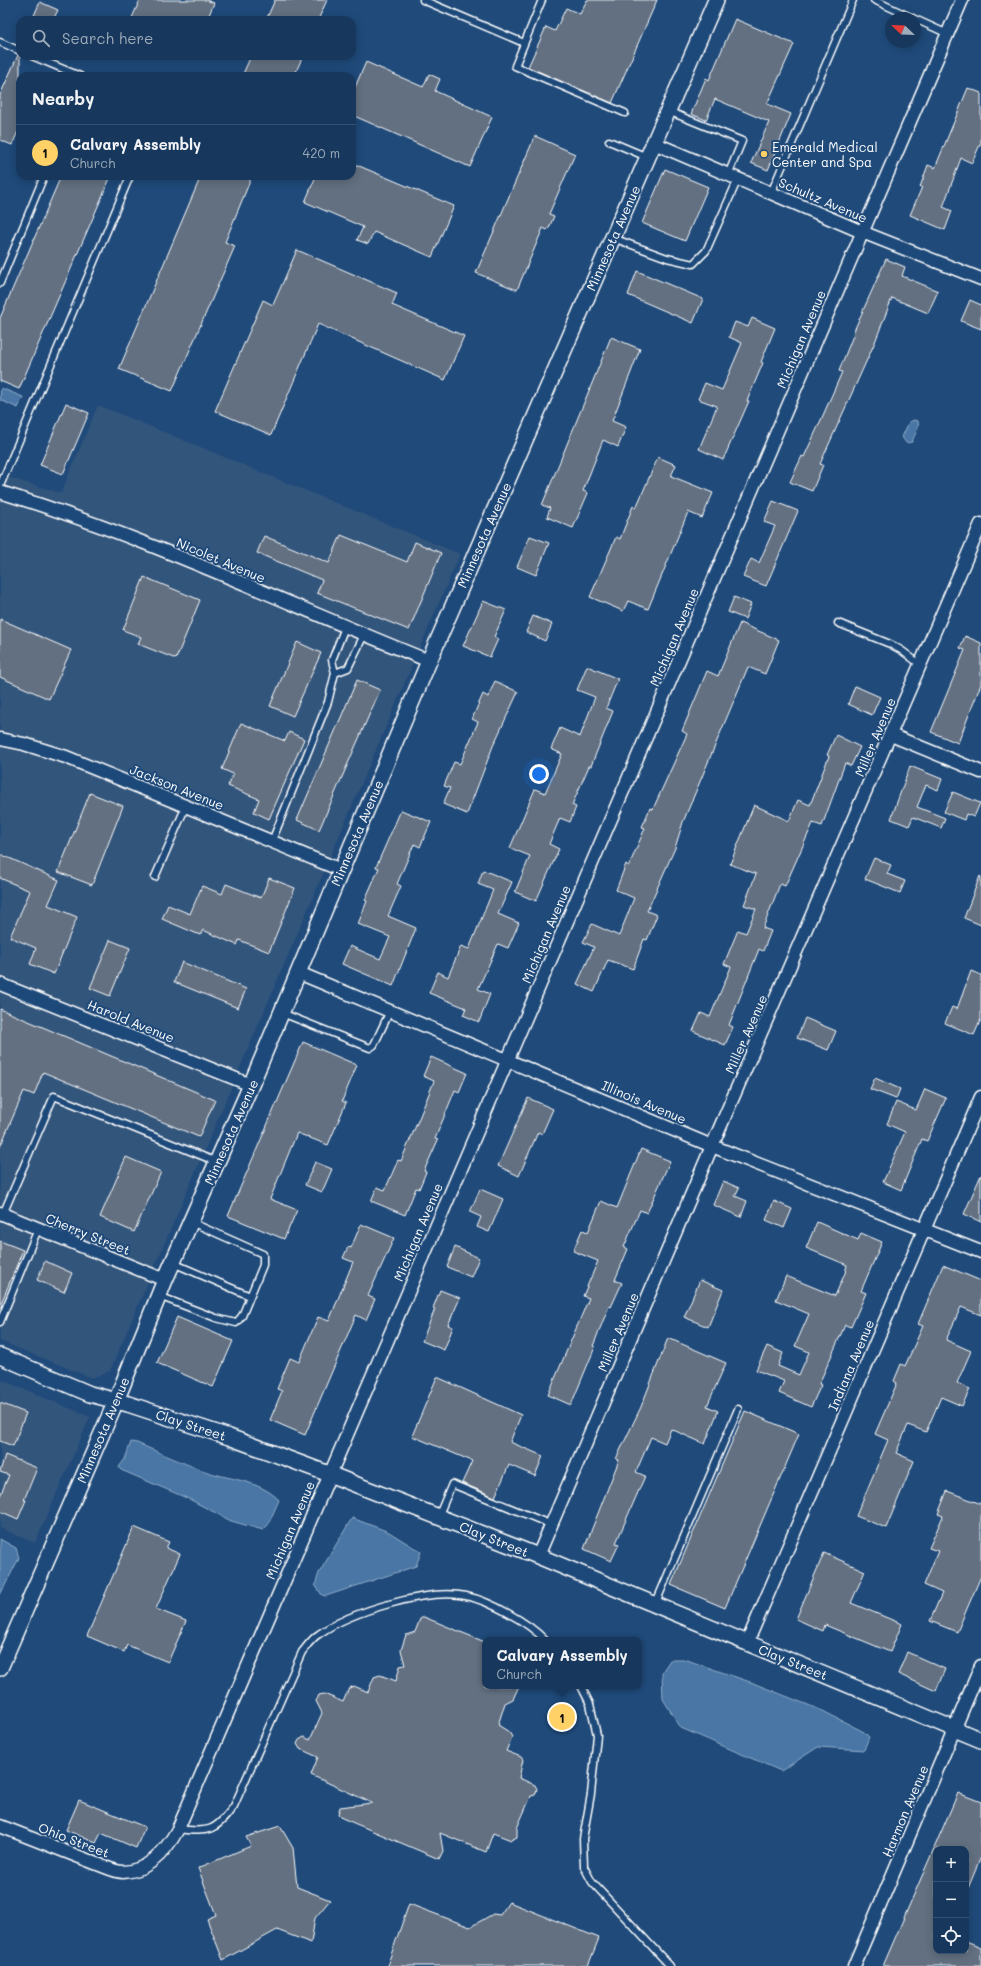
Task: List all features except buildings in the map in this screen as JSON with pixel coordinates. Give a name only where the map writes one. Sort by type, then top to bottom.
[{"type":"street","name":"Minnesota Avenue","points":[[0,1668],[116,1401],[165,1280],[252,1085],[429,662],[716,0]]},
{"type":"street","name":"Michigan Avenue","points":[[140,1867],[155,1858],[168,1847],[178,1829],[962,0]]},
{"type":"street","name":"Schultz Avenue","points":[[654,144],[862,232],[981,279]]},
{"type":"street","name":"Nicolet Avenue","points":[[0,492],[74,516],[150,545],[429,662]]},
{"type":"street","name":"Miller Avenue","points":[[538,1556],[712,1146],[981,524]]},
{"type":"street","points":[[891,735],[981,772]]},
{"type":"street","name":"Jackson Avenue","points":[[0,740],[24,744],[66,757],[272,840],[341,870]]},
{"type":"street","name":"Illinois Avenue","points":[[299,973],[712,1146],[981,1252]]},
{"type":"street","name":"Harold Avenue","points":[[0,984],[252,1085]]},
{"type":"street","name":"Indiana Avenue","points":[[747,1643],[981,1098]]},
{"type":"street","name":"Cherry Street","points":[[1,1214],[165,1280]]},
{"type":"street","name":"Clay Street","points":[[0,1356],[90,1394],[228,1437],[329,1474],[538,1556],[981,1740]]},
{"type":"street","name":"Harmon Avenue","points":[[854,1966],[981,1666]]},
{"type":"street","name":"Ohio Street","points":[[0,1826],[105,1868],[123,1872],[140,1867]]},
{"type":"lane","points":[[423,0],[524,44]]},
{"type":"lane","points":[[542,0],[515,66],[625,113]]},
{"type":"lane","points":[[771,193],[853,0]]},
{"type":"lane","points":[[874,0],[901,12]]},
{"type":"lane","points":[[921,21],[948,34]]},
{"type":"lane","points":[[0,42],[16,49]]},
{"type":"lane","points":[[42,60],[70,72]]},
{"type":"lane","points":[[613,238],[668,258],[693,264],[706,251],[733,177],[742,141],[668,111]]},
{"type":"lane","points":[[609,141],[648,157]]},
{"type":"lane","points":[[0,283],[42,180]]},
{"type":"lane","points":[[0,486],[128,180]]},
{"type":"lane","points":[[838,623],[890,644],[901,650],[921,665]]},
{"type":"lane","points":[[272,840],[328,702],[335,674],[332,660],[345,627]]},
{"type":"lane","points":[[335,674],[348,668],[364,635]]},
{"type":"lane","points":[[155,877],[186,806]]},
{"type":"lane","points":[[282,1013],[370,1048],[374,1045],[390,1011]]},
{"type":"lane","points":[[1,1214],[54,1096],[217,1162]]},
{"type":"lane","points":[[159,1296],[216,1318],[236,1323],[242,1316],[263,1265],[263,1254],[191,1222]]},
{"type":"lane","points":[[0,1322],[38,1229]]},
{"type":"lane","points":[[173,1263],[250,1296]]},
{"type":"lane","points":[[655,1605],[738,1409]]},
{"type":"lane","points":[[438,1517],[452,1484],[552,1525]]},
{"type":"lane","points":[[178,1829],[196,1832],[209,1829],[222,1823],[234,1806],[302,1652],[318,1635],[338,1623],[398,1601],[435,1595],[466,1596],[492,1605],[536,1630],[542,1637]]},
{"type":"lane","points":[[582,1689],[590,1704],[597,1735],[592,1794],[583,1839],[584,1867],[592,1882],[670,1966]]},
{"type":"shaded area","points":[[1,388],[23,397],[18,408],[0,400]]},
{"type":"shaded area","points":[[98,405],[460,554],[110,1371],[92,1378],[0,1341],[0,475],[61,493]]},
{"type":"shaded area","points":[[914,420],[918,421],[918,429],[912,442],[906,443],[902,437],[909,422]]},
{"type":"shaded area","points":[[0,1379],[90,1417],[35,1543],[0,1528]]},
{"type":"shaded area","points":[[131,1442],[137,1443],[202,1470],[252,1484],[271,1493],[279,1500],[268,1525],[263,1530],[231,1521],[189,1499],[121,1470],[119,1467],[125,1459]]},
{"type":"shaded area","points":[[352,1518],[389,1532],[421,1552],[416,1566],[326,1596],[322,1595],[315,1585],[319,1573]]},
{"type":"shaded area","points":[[0,1539],[16,1548],[19,1558],[0,1595]]},
{"type":"shaded area","points":[[670,1660],[687,1660],[753,1683],[823,1711],[864,1732],[869,1737],[864,1750],[818,1747],[781,1771],[681,1728],[663,1699],[662,1672]]},
{"type":"place","name":"Emerald Medical Center and Spa","points":[[764,154]]},
{"type":"place","name":"Calvary Assembly","points":[[562,1717]]}]
